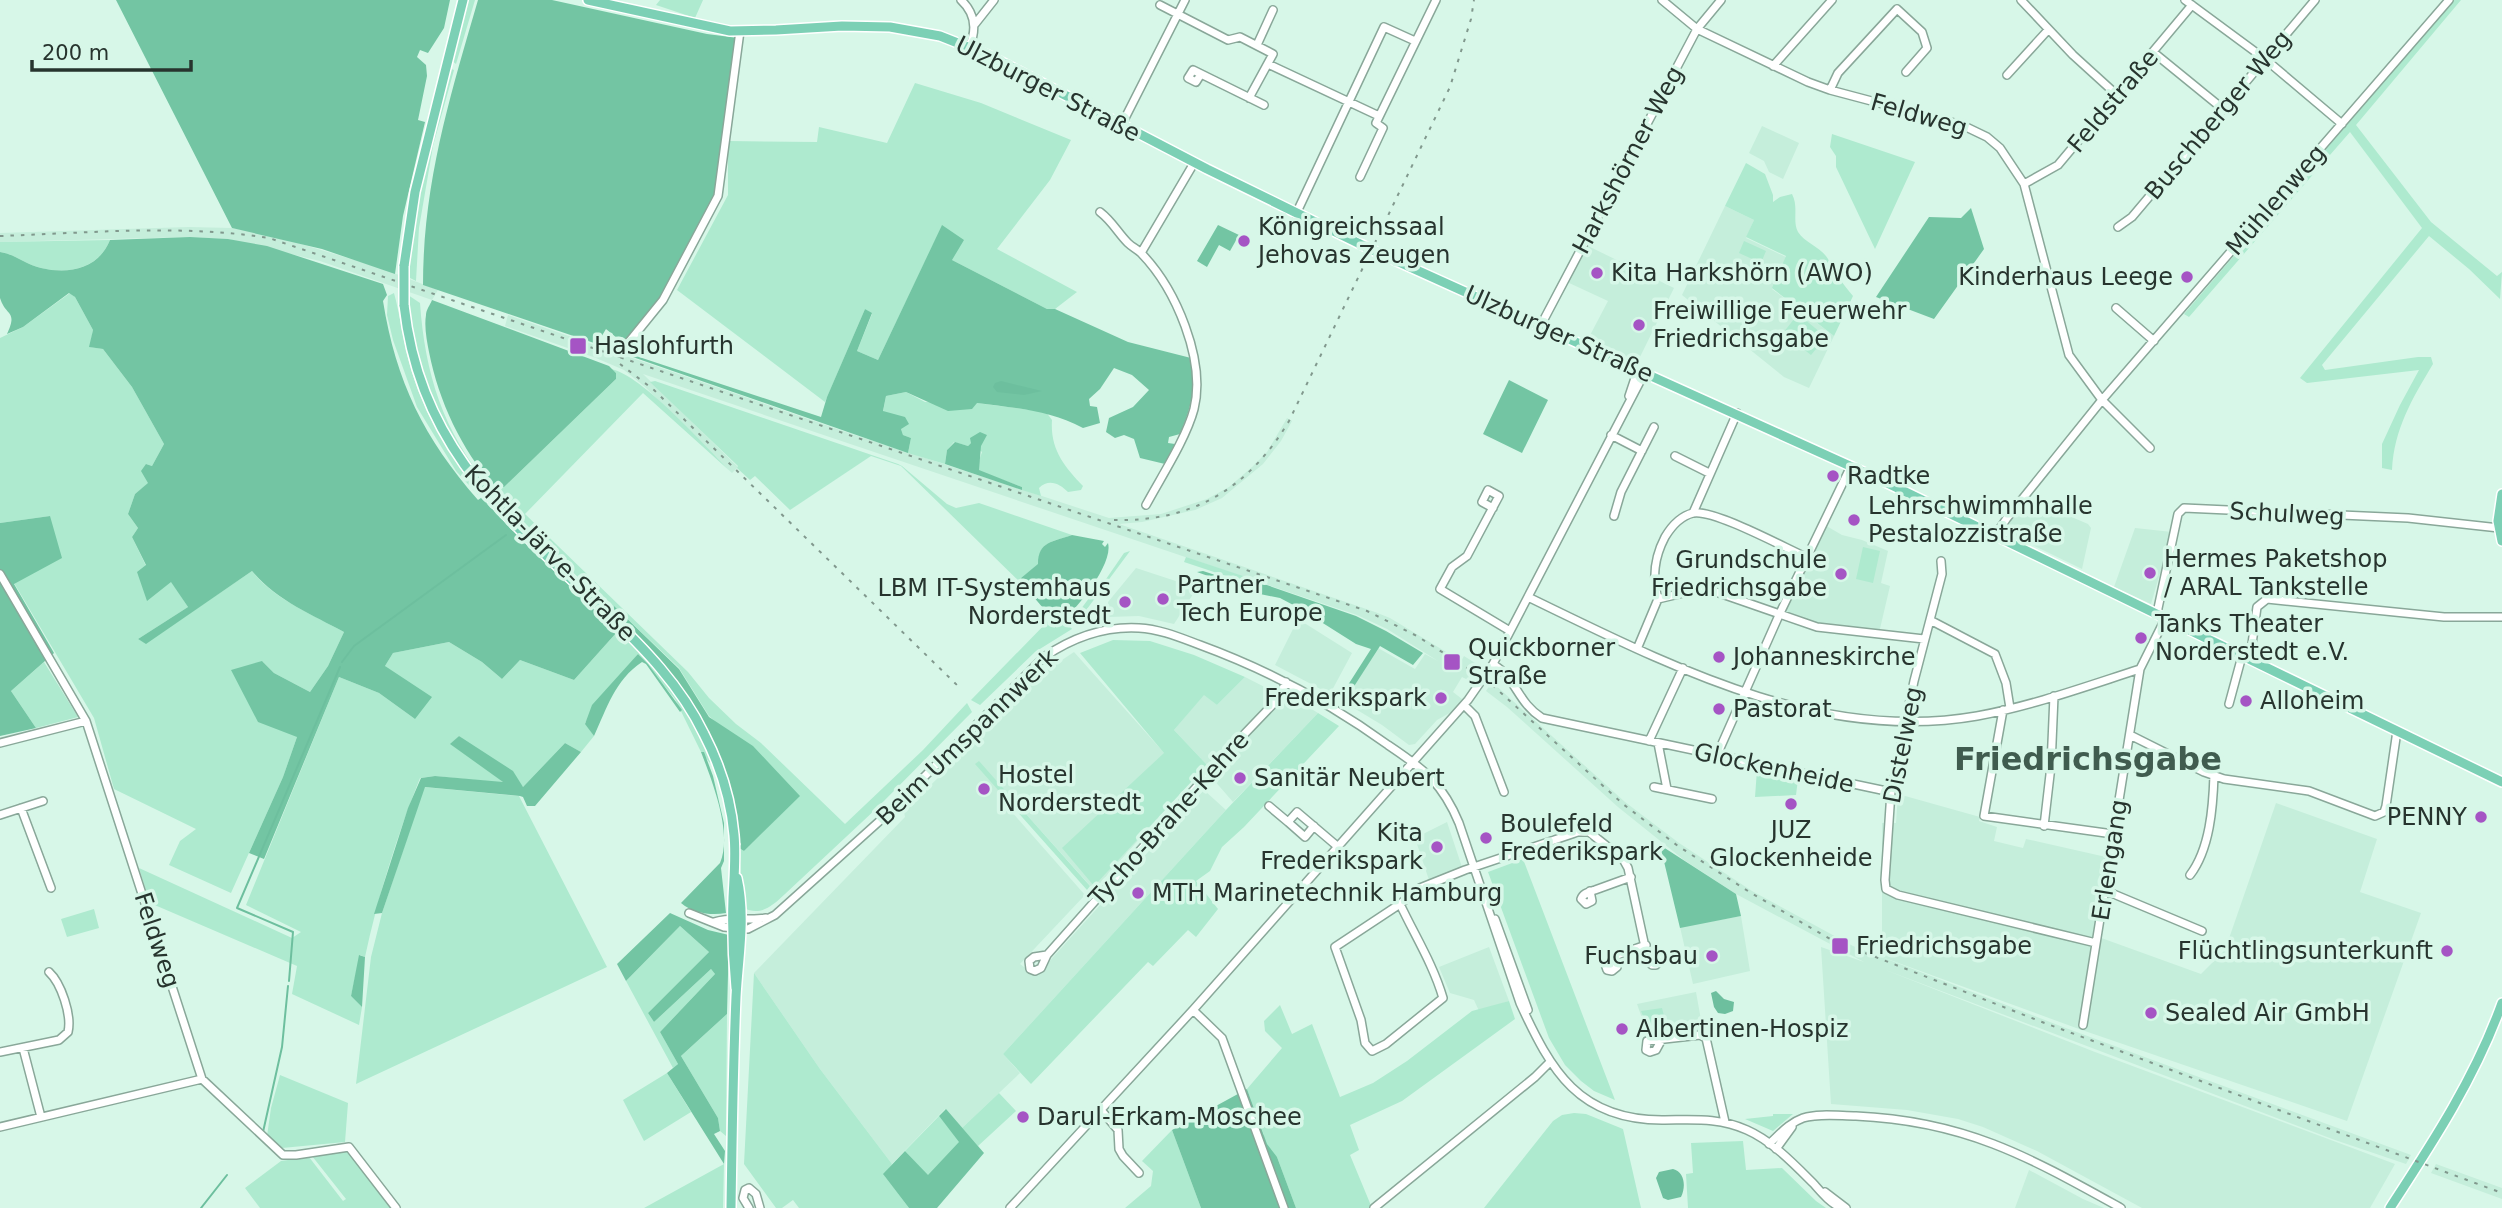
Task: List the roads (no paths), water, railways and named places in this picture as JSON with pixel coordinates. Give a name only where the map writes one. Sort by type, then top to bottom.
[{"type":"main road","name":"Kohtla-Järve-Straße","points":[[460,0],[410,216],[404,266],[404,305],[409,339],[430,408],[457,457],[495,504],[653,659],[680,693],[714,755],[726,792],[741,896],[733,959],[736,988],[731,1208]]},
{"type":"main road","name":"Ulzburger Straße","points":[[588,0],[740,31],[877,26],[929,33],[970,47],[1296,214],[1996,534],[2502,782]]},
{"type":"main road","points":[[2502,494],[2499,508],[2502,541]]},
{"type":"main road","points":[[2390,1208],[2458,1102],[2487,1043],[2502,1003]]},
{"type":"street","points":[[961,0],[969,7],[975,24]]},
{"type":"street","points":[[970,47],[975,24],[994,0]]},
{"type":"street","points":[[1121,126],[1185,0]]},
{"type":"street","points":[[1360,177],[1383,128],[1376,122],[1436,0]]},
{"type":"street","name":"Feldweg","points":[[1662,0],[1697,29],[1773,66],[1830,90],[1975,130],[2000,148],[2024,184],[2069,355],[2102,400]]},
{"type":"street","name":"Harkshörner Weg","points":[[1541,325],[1697,29],[1721,0]]},
{"type":"street","points":[[1773,66],[1832,0]]},
{"type":"street","points":[[2021,0],[2118,95]]},
{"type":"street","points":[[2185,0],[2265,59],[2342,124]]},
{"type":"street","name":"Buschberger Weg","points":[[2118,227],[2132,217],[2315,0]]},
{"type":"street","name":"Mühlenweg","points":[[1996,534],[2102,400],[2449,0]]},
{"type":"street","points":[[1160,5],[1228,40],[1240,37],[1273,54],[1249,99]]},
{"type":"street","name":"Feldstraße","points":[[2024,184],[2058,165],[2192,5]]},
{"type":"street","points":[[1830,90],[1838,73],[1898,9],[1922,32],[1927,48],[1906,72]]},
{"type":"street","points":[[1257,45],[1273,10]]},
{"type":"street","points":[[1296,214],[1384,27],[1415,41]]},
{"type":"street","points":[[2007,75],[2049,30]]},
{"type":"street","points":[[620,353],[663,300],[718,196],[740,31]]},
{"type":"street","points":[[2153,52],[2223,109]]},
{"type":"street","points":[[1268,64],[1379,116]]},
{"type":"street","points":[[1200,74],[1264,106]]},
{"type":"street","points":[[1141,253],[1194,163]]},
{"type":"street","points":[[1100,212],[1112,222],[1127,243],[1141,253],[1162,282],[1178,310],[1196,368],[1198,389],[1193,412],[1146,505]]},
{"type":"street","points":[[2116,308],[2154,341]]},
{"type":"street","points":[[1010,1208],[1193,1010],[1464,705],[1493,664],[1627,404],[1641,370]]},
{"type":"street","points":[[2102,400],[2150,448]]},
{"type":"street","points":[[1693,513],[1737,414]]},
{"type":"street","points":[[1614,516],[1621,492],[1654,427]]},
{"type":"street","points":[[1611,435],[1642,451]]},
{"type":"street","points":[[1675,456],[1709,473]]},
{"type":"street","points":[[1717,755],[1780,613],[1851,466]]},
{"type":"street","points":[[1493,508],[1467,556],[1452,567],[1440,589],[1510,631]]},
{"type":"street","name":"Schulweg","points":[[2161,615],[2178,514],[2184,509],[2408,518],[2499,528]]},
{"type":"street","points":[[1637,649],[1658,599],[1653,580],[1658,554],[1676,522],[1693,513],[1713,516],[1808,558]]},
{"type":"street","name":"Distelweg","points":[[1941,561],[1942,574],[1924,639],[1891,792],[1886,889],[1898,895],[2096,943]]},
{"type":"street","name":"Feldweg","points":[[0,574],[86,721],[202,1079],[284,1155],[349,1147],[396,1208]]},
{"type":"street","points":[[1658,599],[1700,589],[1817,627],[1924,639]]},
{"type":"street","points":[[1528,597],[1637,649],[1744,692],[1838,717],[1871,721],[1977,716],[2054,696],[2140,669]]},
{"type":"street","points":[[2229,704],[2244,657],[2252,643],[2257,607],[2267,598],[2444,617],[2502,617]]},
{"type":"street","name":"Erlengang","points":[[2083,1025],[2140,669],[2161,615]]},
{"type":"street","points":[[1930,620],[1995,654],[2006,684],[2007,709],[1984,816],[2113,834]]},
{"type":"street","name":"Beim Umspannwerk","points":[[689,913],[714,922],[737,923],[771,917],[817,880],[884,817],[1035,666],[1066,643],[1114,628],[1149,629],[1223,653],[1286,682],[1347,716],[1431,778],[1450,803],[1499,928],[1533,1031],[1555,1070],[1567,1084],[1586,1099],[1614,1113],[1648,1120],[1703,1119],[1725,1122],[1751,1132],[1773,1147],[1829,1201],[1843,1208]]},
{"type":"street","name":"Glockenheide","points":[[1493,664],[1509,678],[1523,704],[1542,718],[1891,792]]},
{"type":"street","points":[[1653,742],[1682,667]]},
{"type":"street","name":"Tycho-Brahe-Kehre","points":[[1047,954],[1278,699],[1286,682]]},
{"type":"street","points":[[2045,826],[2054,696]]},
{"type":"street","points":[[1464,705],[1475,716],[1504,792]]},
{"type":"street","points":[[0,743],[86,721]]},
{"type":"street","points":[[2130,735],[2214,775],[2240,782],[2309,791],[2379,816],[2386,806],[2397,731]]},
{"type":"street","name":"Glockenheide","points":[[1653,742],[1667,789]]},
{"type":"street","points":[[2190,875],[2204,850],[2214,775]]},
{"type":"street","name":"Glockenheide","points":[[1654,787],[1712,799]]},
{"type":"street","points":[[0,815],[43,801]]},
{"type":"street","points":[[1269,806],[1305,836],[1314,826]]},
{"type":"street","points":[[21,808],[51,887]]},
{"type":"street","points":[[1288,822],[1297,812],[1337,846]]},
{"type":"street","points":[[1400,904],[1412,931],[1426,952],[1443,998],[1386,1044],[1372,1051],[1365,1043],[1362,1020],[1335,947],[1420,888],[1586,831],[1623,859],[1631,877],[1647,950],[1614,957]]},
{"type":"street","points":[[1590,891],[1631,877]]},
{"type":"street","points":[[2104,891],[2202,931]]},
{"type":"street","points":[[0,1052],[59,1040],[68,1032],[69,1021],[57,978],[49,972]]},
{"type":"street","points":[[1193,1010],[1222,1038],[1284,1208]]},
{"type":"street","points":[[1662,1039],[1700,1035],[1706,1038],[1725,1122]]},
{"type":"street","points":[[23,1048],[41,1117]]},
{"type":"street","points":[[1374,1208],[1550,1062]]},
{"type":"street","points":[[1535,1077],[1555,1070]]},
{"type":"street","points":[[0,1127],[202,1079]]},
{"type":"street","points":[[1101,1110],[1118,1130],[1119,1149],[1123,1156],[1139,1173]]},
{"type":"street","points":[[1773,1147],[1797,1121],[1818,1116],[1914,1121],[1961,1132],[2017,1152],[2121,1208]]},
{"type":"street","points":[[749,1208],[743,1198],[745,1190],[749,1188],[756,1194],[760,1208]]},
{"type":"waterway","points":[[342,662],[354,646],[506,535]]},
{"type":"waterway","points":[[289,981],[293,932],[237,908],[340,667]]},
{"type":"waterway","points":[[263,1132],[282,1047],[288,986]]},
{"type":"waterway","points":[[201,1208],[227,1175]]},
{"type":"railway","points":[[1114,520],[1169,515],[1194,507],[1237,482],[1273,445],[1289,421],[1450,87],[1471,19],[1474,0]]},
{"type":"railway","points":[[0,236],[169,230],[269,238],[1367,611],[1417,636],[1489,682],[1623,804],[1678,846],[1832,940],[2042,1022],[2502,1193]]},
{"type":"railway","points":[[620,364],[654,390],[959,687]]},
{"type":"place","name":"Königreichssaal Jehovas Zeugen","points":[[1244,241]]},
{"type":"place","name":"Kita Harkshörn (AWO)","points":[[1597,273]]},
{"type":"place","name":"Kinderhaus Leege","points":[[2187,277]]},
{"type":"place","name":"Freiwillige Feuerwehr Friedrichsgabe","points":[[1639,325]]},
{"type":"place","name":"Haslohfurth","points":[[578,346]]},
{"type":"place","name":"Radtke","points":[[1833,476]]},
{"type":"place","name":"Lehrschwimmhalle Pestalozzistraße","points":[[1854,520]]},
{"type":"place","name":"Hermes Paketshop / ARAL Tankstelle","points":[[2150,573]]},
{"type":"place","name":"Grundschule Friedrichsgabe","points":[[1841,574]]},
{"type":"place","name":"Partner Tech Europe","points":[[1163,599]]},
{"type":"place","name":"LBM IT-Systemhaus Norderstedt","points":[[1125,602]]},
{"type":"place","name":"Tanks Theater Norderstedt e.V.","points":[[2141,638]]},
{"type":"place","name":"Johanneskirche","points":[[1719,657]]},
{"type":"place","name":"Quickborner Straße","points":[[1452,662]]},
{"type":"place","name":"Frederikspark","points":[[1441,698]]},
{"type":"place","name":"Alloheim","points":[[2246,701]]},
{"type":"place","name":"Pastorat","points":[[1719,709]]},
{"type":"place","name":"Sanitär Neubert","points":[[1240,778]]},
{"type":"place","name":"Hostel Norderstedt","points":[[984,789]]},
{"type":"place","name":"JUZ Glockenheide","points":[[1791,804]]},
{"type":"place","name":"PENNY","points":[[2481,817]]},
{"type":"place","name":"Boulefeld Frederikspark","points":[[1486,838]]},
{"type":"place","name":"Kita Frederikspark","points":[[1437,847]]},
{"type":"place","name":"MTH Marinetechnik Hamburg","points":[[1138,893]]},
{"type":"place","name":"Friedrichsgabe","points":[[1840,946]]},
{"type":"place","name":"Flüchtlingsunterkunft","points":[[2447,951]]},
{"type":"place","name":"Fuchsbau","points":[[1712,956]]},
{"type":"place","name":"Sealed Air GmbH","points":[[2151,1013]]},
{"type":"place","name":"Albertinen-Hospiz","points":[[1622,1029]]},
{"type":"place","name":"Darul-Erkam-Moschee","points":[[1023,1117]]},
{"type":"district","name":"Friedrichsgabe","points":[[2088,759]]}]
